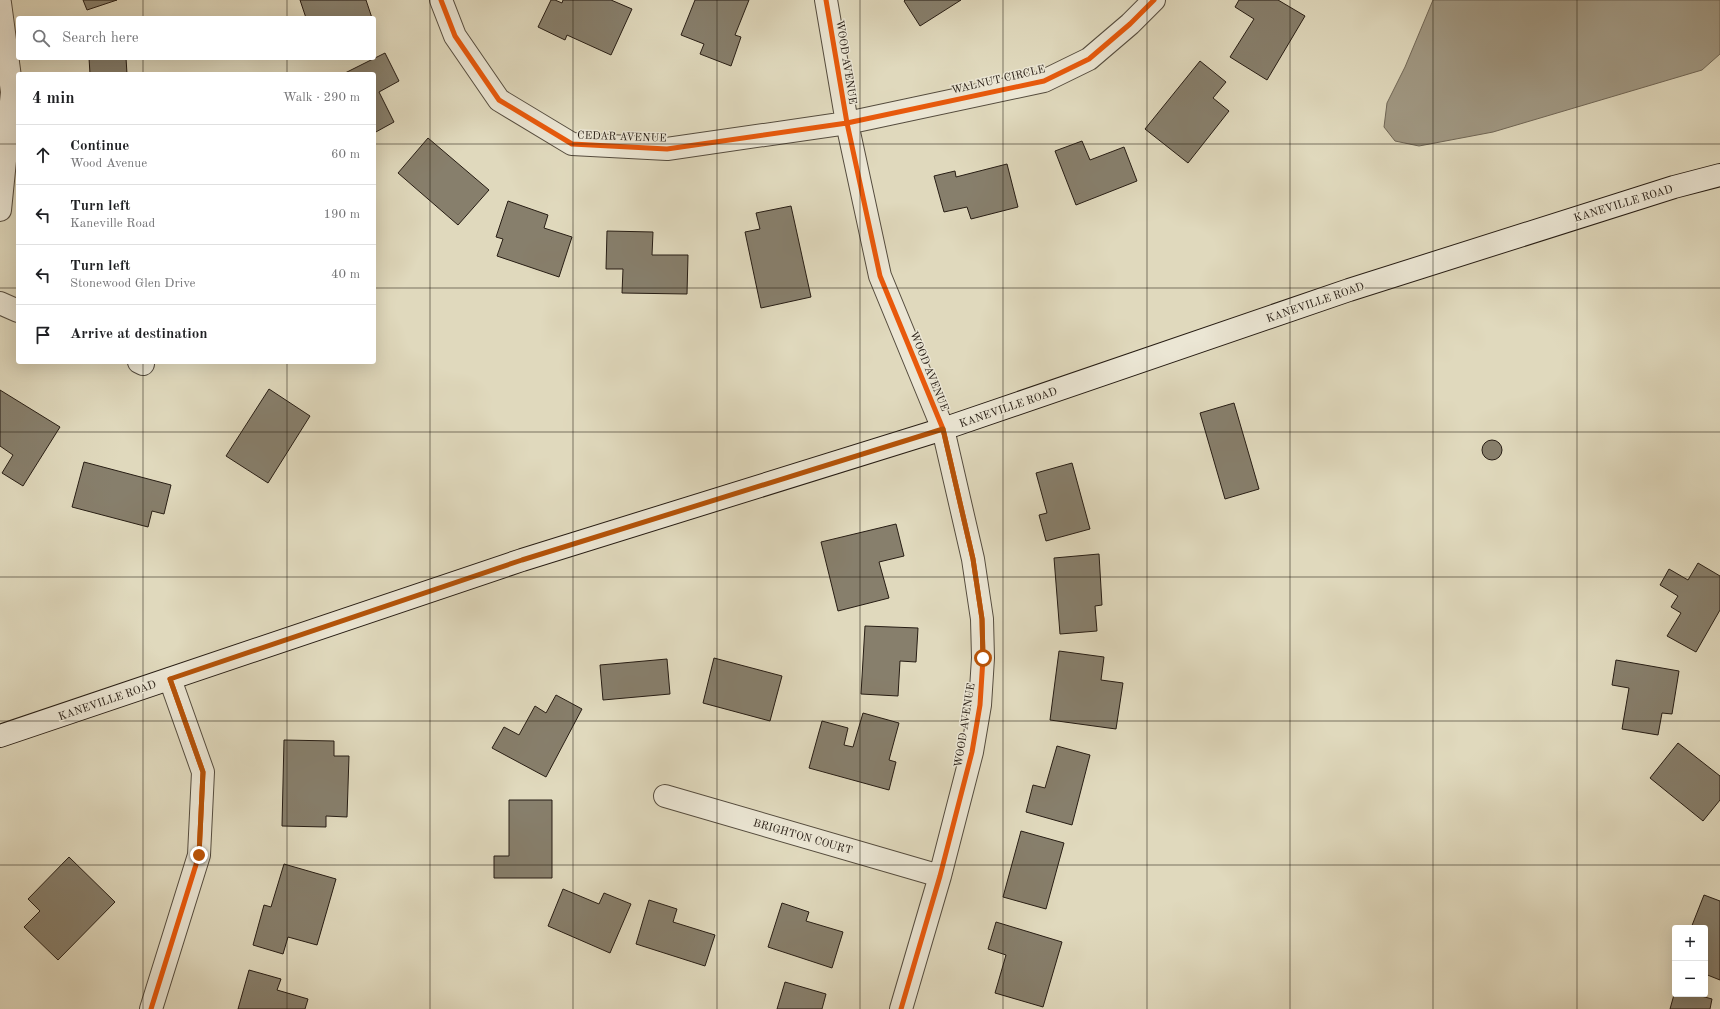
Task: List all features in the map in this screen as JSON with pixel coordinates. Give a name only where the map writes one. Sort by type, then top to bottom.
[{"type":"street","name":"CEDAR AVENUE","points":[[441,0],[455,36],[499,100],[572,144],[667,149],[847,124]]},
{"type":"street","name":"WOOD AVENUE","points":[[826,0],[847,124],[880,276],[943,429],[973,559],[982,619],[983,658],[980,705],[972,752],[940,876],[901,1009]]},
{"type":"street","name":"WALNUT CIRCLE","points":[[847,124],[1044,81],[1089,59],[1130,24],[1154,0]]},
{"type":"street","points":[[0,3],[12,92],[0,210]]},
{"type":"street","name":"KANEVILLE ROAD","points":[[0,736],[522,560],[943,429],[1349,290],[1674,187],[1720,175]]},
{"type":"street","points":[[0,303],[16,310]]},
{"type":"street","points":[[151,1009],[199,855],[203,772],[170,679]]},
{"type":"street","name":"BRIGHTON COURT","points":[[665,796],[940,876]]},
{"type":"shaded area","points":[[1433,0],[1720,0],[1720,54],[1702,70],[1493,132],[1419,146],[1395,141],[1384,127],[1387,103],[1405,67]]},
{"type":"building","points":[[83,0],[117,0],[87,10]]},
{"type":"building","points":[[300,0],[366,0],[371,16],[305,16]]},
{"type":"building","points":[[551,0],[562,3],[563,0],[611,0],[632,9],[611,55],[567,35],[565,40],[538,27]]},
{"type":"building","points":[[695,0],[749,0],[735,35],[741,37],[731,66],[700,54],[704,44],[681,35]]},
{"type":"building","points":[[961,0],[920,26],[904,1]]},
{"type":"building","points":[[1239,0],[1278,0],[1305,16],[1267,80],[1230,57],[1254,19],[1235,7]]},
{"type":"building","points":[[385,53],[399,81],[379,92],[394,122],[376,132],[376,72],[347,72],[371,60],[376,60],[376,58]]},
{"type":"building","points":[[89,60],[126,60],[127,72],[90,72]]},
{"type":"building","points":[[1200,61],[1226,82],[1213,98],[1229,111],[1188,163],[1145,129]]},
{"type":"building","points":[[428,138],[489,190],[458,225],[398,173]]},
{"type":"building","points":[[1082,141],[1090,160],[1124,147],[1137,181],[1076,205],[1055,151]]},
{"type":"building","points":[[1007,164],[1018,207],[971,219],[967,207],[944,212],[934,176],[955,171],[956,177]]},
{"type":"building","points":[[508,201],[548,215],[544,228],[572,237],[559,277],[497,256],[503,239],[496,237]]},
{"type":"building","points":[[791,206],[811,297],[761,308],[745,232],[760,229],[756,213]]},
{"type":"building","points":[[607,231],[653,232],[652,255],[688,255],[687,294],[622,293],[623,269],[606,269]]},
{"type":"building","points":[[269,389],[310,416],[268,483],[226,456]]},
{"type":"building","points":[[0,390],[60,427],[23,486],[2,473],[13,455],[0,446]]},
{"type":"building","points":[[1234,403],[1259,489],[1225,499],[1200,413]]},
{"type":"building","points":[[1492,440],[1499,443],[1502,450],[1499,457],[1492,460],[1485,457],[1482,450],[1485,443]]},
{"type":"building","points":[[84,462],[171,485],[164,514],[152,511],[148,527],[72,507]]},
{"type":"building","points":[[1072,463],[1090,529],[1046,541],[1039,515],[1047,513],[1036,473]]},
{"type":"building","points":[[896,524],[904,556],[879,562],[889,598],[838,611],[821,542]]},
{"type":"building","points":[[1099,554],[1102,605],[1095,606],[1097,631],[1060,634],[1054,558]]},
{"type":"building","points":[[1698,563],[1720,576],[1720,610],[1696,652],[1667,636],[1681,613],[1671,607],[1678,596],[1660,585],[1669,569],[1688,580]]},
{"type":"building","points":[[865,626],[918,628],[916,662],[900,661],[898,696],[861,694]]},
{"type":"building","points":[[1059,651],[1104,657],[1101,680],[1123,683],[1116,729],[1050,720]]},
{"type":"building","points":[[714,658],[782,676],[770,721],[703,703]]},
{"type":"building","points":[[667,659],[670,694],[603,700],[600,665]]},
{"type":"building","points":[[1616,660],[1679,671],[1672,714],[1662,713],[1658,735],[1622,729],[1629,688],[1612,685]]},
{"type":"building","points":[[556,695],[582,709],[546,777],[492,748],[504,727],[519,735],[535,706],[546,713]]},
{"type":"building","points":[[863,713],[899,723],[889,760],[896,762],[889,790],[809,768],[822,721],[848,728],[844,745],[853,747]]},
{"type":"building","points":[[284,740],[334,741],[334,756],[349,756],[347,817],[326,816],[326,827],[282,826]]},
{"type":"building","points":[[1678,743],[1720,776],[1720,800],[1703,821],[1650,778]]},
{"type":"building","points":[[1057,746],[1090,755],[1072,825],[1026,812],[1033,785],[1045,788]]},
{"type":"building","points":[[509,800],[552,800],[552,878],[494,878],[494,856],[509,856]]},
{"type":"building","points":[[1021,831],[1064,843],[1046,909],[1003,897]]},
{"type":"building","points":[[69,857],[115,902],[58,960],[24,927],[40,911],[28,899]]},
{"type":"building","points":[[284,864],[336,879],[317,945],[288,937],[283,954],[253,945],[264,905],[271,907]]},
{"type":"building","points":[[563,889],[599,904],[604,893],[631,904],[610,953],[548,926]]},
{"type":"building","points":[[1704,895],[1720,901],[1720,980],[1708,975],[1708,925],[1692,925]]},
{"type":"building","points":[[649,900],[677,909],[673,922],[715,935],[705,966],[636,944]]},
{"type":"building","points":[[782,903],[809,912],[806,921],[843,932],[832,968],[768,947]]},
{"type":"building","points":[[996,922],[1062,942],[1043,1007],[995,993],[1006,955],[988,949]]},
{"type":"building","points":[[249,970],[281,979],[277,990],[308,999],[305,1009],[238,1009]]},
{"type":"building","points":[[785,982],[826,994],[822,1009],[777,1009]]},
{"type":"building","points":[[1673,997],[1705,997],[1712,999],[1710,1009],[1670,1009]]},
{"type":"cycle path","points":[[441,0],[455,36],[499,100],[572,144],[667,149],[847,123],[1044,81],[1089,59],[1130,24],[1154,0]]},
{"type":"cycle path","points":[[826,0],[847,123],[880,276],[943,429],[973,559],[982,619],[983,658],[980,705],[972,752],[940,876],[901,1009]]},
{"type":"cycle path","points":[[151,1009],[199,855],[203,772],[170,679]]},
{"type":"route","points":[[199,855],[203,772],[170,679],[522,560],[943,429],[973,559],[982,619],[983,658]]}]
